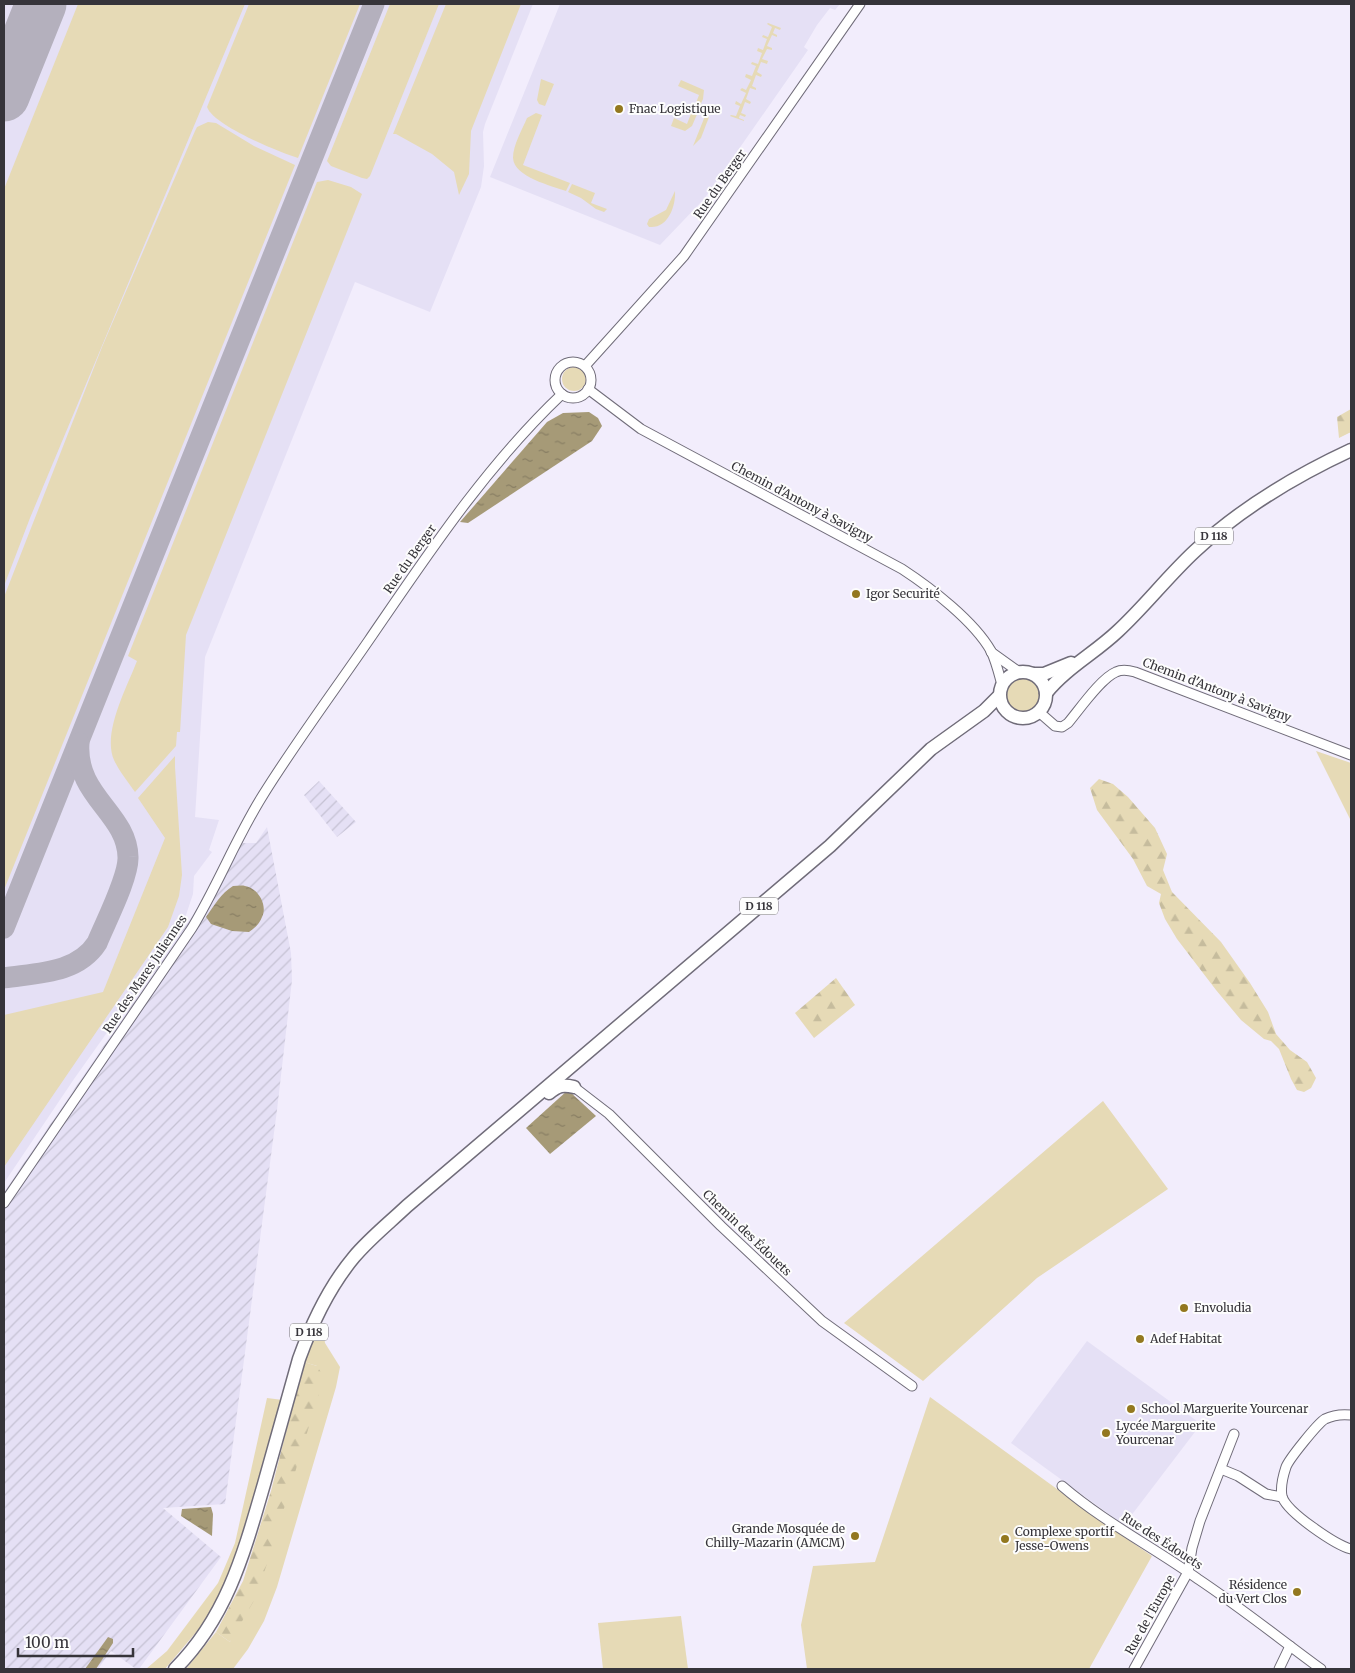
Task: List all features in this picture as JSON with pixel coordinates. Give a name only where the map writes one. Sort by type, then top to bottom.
[{"type":"main road","name":"D 118","points":[[1046,693],[1061,677],[1117,632],[1194,552],[1234,519],[1268,495],[1351,450]]},
{"type":"main road","name":"D 118","points":[[1034,674],[1044,674],[1057,670],[1097,648]]},
{"type":"main road","points":[[1019,672],[1034,674],[1043,682],[1046,693],[1046,700],[1039,712],[1026,718],[1010,715],[1001,705],[1000,690],[1008,677],[1019,672]]},
{"type":"main road","name":"D 118","points":[[175,1669],[200,1640],[220,1609],[233,1582],[245,1550],[299,1360],[316,1316],[354,1256],[378,1232],[830,846],[911,767],[984,711],[1000,690]]},
{"type":"main road","name":"D 118","points":[[952,734],[984,719],[997,715],[1010,715]]},
{"type":"main road","points":[[574,1087],[568,1077],[598,1050],[601,1046],[601,1041]]},
{"type":"main road","points":[[519,1111],[531,1108],[558,1086],[574,1087]]},
{"type":"street","name":"Rue du Berger","points":[[585,366],[684,256],[860,4]]},
{"type":"street","points":[[568,362],[577,362],[585,366],[591,379],[588,389],[579,397],[569,397],[562,394],[555,380],[557,371],[568,362]]},
{"type":"street","name":"Chemin d'Antony à Savigny","points":[[588,389],[649,434],[902,569],[919,580],[954,608],[991,652]]},
{"type":"street","name":"Rue du Berger","points":[[293,751],[459,510],[537,419],[562,394]]},
{"type":"street","points":[[991,652],[1019,672]]},
{"type":"street","points":[[991,652],[1000,690]]},
{"type":"street","name":"Chemin d'Antony à Savigny","points":[[1039,712],[1055,726],[1062,727],[1068,723],[1104,680],[1118,671],[1127,670],[1351,755]]},
{"type":"street","name":"Rue des Mares Juliennes","points":[[4,1203],[192,928],[214,890],[240,835],[263,794],[293,751]]},
{"type":"street","name":"Chemin des Édouets","points":[[574,1087],[609,1114],[721,1226],[822,1321],[912,1386]]},
{"type":"street","points":[[1351,1415],[1331,1416],[1323,1420],[1286,1466],[1282,1481],[1282,1497],[1288,1507],[1340,1545],[1351,1549]]},
{"type":"street","name":"Rue de l'Europe","points":[[1134,1669],[1188,1572],[1192,1548],[1234,1434]]},
{"type":"street","points":[[1221,1469],[1238,1476],[1266,1494],[1282,1497]]},
{"type":"street","name":"Rue des Édouets","points":[[1062,1486],[1078,1500],[1143,1545],[1188,1572],[1322,1669]]},
{"type":"street","points":[[1278,1669],[1290,1646]]},
{"type":"shaded area","points":[[4,4],[533,4],[485,124],[483,132],[484,166],[481,187],[430,312],[355,282],[205,657],[195,817],[219,820],[209,850],[212,852],[194,876],[193,894],[182,927],[74,1079],[4,1183]]},
{"type":"shaded area","points":[[560,4],[840,4],[835,10],[830,8],[817,25],[804,47],[808,50],[704,199],[660,245],[490,177]]},
{"type":"shaded area","points":[[319,781],[356,822],[337,837],[304,795]]},
{"type":"shaded area","points":[[267,827],[291,953],[292,980],[277,1110],[225,1504],[163,1508],[221,1557],[139,1669],[136,1669],[111,1651],[98,1669],[4,1669],[4,1192],[242,843],[256,843]]},
{"type":"shaded area","name":"Lycée Marguerite Yourcenar","points":[[1087,1341],[1201,1424],[1124,1525],[1011,1443]]},
{"type":"green space","points":[[78,4],[245,4],[30,518],[4,586],[4,189]]},
{"type":"green space","points":[[249,4],[360,4],[298,158],[234,130],[212,114],[207,107]]},
{"type":"green space","points":[[390,4],[439,4],[370,176],[367,179],[331,166],[327,161]]},
{"type":"green space","points":[[446,4],[521,4],[471,131],[469,174],[459,195],[454,172],[432,154],[393,134]]},
{"type":"green space","points":[[768,23],[781,28],[780,30],[775,28],[773,33],[777,37],[772,35],[767,46],[772,48],[772,50],[767,49],[762,59],[768,61],[767,64],[761,62],[757,72],[762,75],[761,77],[756,75],[752,86],[756,90],[750,88],[746,99],[751,102],[750,104],[745,102],[741,113],[746,115],[745,117],[740,115],[739,118],[744,121],[730,116],[736,116],[740,106],[735,104],[736,101],[741,104],[746,93],[740,90],[742,88],[746,90],[751,80],[745,77],[746,74],[752,76],[756,66],[751,64],[752,62],[758,64],[762,53],[757,51],[758,48],[763,50],[767,39],[762,37],[763,35],[768,37],[772,27]]},
{"type":"green space","points":[[541,79],[554,84],[545,106],[539,104],[537,100]]},
{"type":"green space","points":[[681,80],[704,90],[703,99],[698,110],[694,108],[699,95],[678,86]]},
{"type":"green space","points":[[692,111],[698,112],[692,126],[685,131],[671,126],[674,118],[687,124]]},
{"type":"green space","points":[[536,113],[542,115],[523,165],[570,183],[566,191],[535,180],[515,165],[513,153],[518,138],[527,118]]},
{"type":"green space","points":[[705,116],[709,117],[701,138],[693,146]]},
{"type":"green space","points":[[208,122],[216,123],[254,146],[295,165],[4,890],[4,597],[102,347],[195,131],[197,127]]},
{"type":"green space","points":[[328,180],[351,187],[362,194],[186,635],[180,732],[177,732],[176,746],[135,792],[116,764],[111,749],[113,724],[117,710],[137,661],[128,656],[317,182]]},
{"type":"green space","points":[[572,184],[595,193],[591,203],[607,209],[604,212],[596,209],[581,198],[568,192]]},
{"type":"green space","points":[[675,191],[672,210],[666,220],[656,227],[649,227],[647,224],[649,219],[666,210]]},
{"type":"green space","points":[[574,367],[582,371],[586,379],[582,387],[574,391],[566,387],[562,379],[566,371]]},
{"type":"green space","points":[[1351,409],[1351,432],[1339,438],[1337,417]]},
{"type":"green space","points":[[1023,677],[1030,678],[1036,682],[1040,688],[1040,702],[1036,708],[1030,712],[1023,713],[1016,712],[1010,708],[1006,702],[1005,695],[1006,688],[1010,682],[1016,678]]},
{"type":"green space","points":[[1316,751],[1351,763],[1351,821]]},
{"type":"green space","points":[[175,756],[182,875],[179,896],[168,927],[4,1167],[4,1015],[103,992],[165,838],[138,798]]},
{"type":"green space","points":[[1099,779],[1113,784],[1128,797],[1155,828],[1167,854],[1163,870],[1172,892],[1221,942],[1268,1012],[1276,1034],[1290,1050],[1307,1062],[1316,1078],[1311,1088],[1304,1092],[1297,1090],[1279,1049],[1271,1041],[1264,1039],[1241,1020],[1177,939],[1165,919],[1159,903],[1161,894],[1147,886],[1133,859],[1097,810],[1090,788]]},
{"type":"green space","points":[[836,978],[855,1005],[814,1038],[795,1013]]},
{"type":"green space","points":[[1103,1101],[1168,1189],[1037,1278],[923,1381],[844,1323]]},
{"type":"green space","points":[[314,1335],[324,1336],[325,1343],[340,1367],[336,1387],[277,1587],[264,1621],[248,1649],[233,1669],[186,1669],[216,1632],[230,1642],[317,1366],[304,1362]]},
{"type":"green space","points":[[304,1362],[317,1366],[324,1377],[255,1599],[230,1642],[216,1632],[243,1581],[271,1491]]},
{"type":"green space","name":"Complexe sportif Jesse-Owens","points":[[930,1397],[1152,1556],[1089,1669],[807,1669],[801,1625],[813,1566],[875,1562]]},
{"type":"green space","points":[[267,1398],[283,1400],[230,1579],[214,1611],[165,1669],[146,1669],[167,1651],[218,1583],[235,1543]]},
{"type":"green space","points":[[681,1616],[688,1669],[603,1669],[598,1623]]},
{"type":"water","points":[[589,412],[598,418],[602,426],[592,441],[468,523],[460,522],[547,422],[563,413]]},
{"type":"water","points":[[233,886],[250,887],[263,902],[264,912],[261,919],[249,932],[232,931],[211,924],[206,917],[221,896]]},
{"type":"water","points":[[568,1090],[596,1116],[550,1154],[526,1128]]},
{"type":"water","points":[[211,1507],[213,1514],[212,1536],[181,1516],[182,1509]]},
{"type":"water","points":[[108,1637],[113,1639],[113,1643],[96,1669],[85,1669]]},
{"type":"taxiway","points":[[4,928],[374,4]]},
{"type":"taxiway","points":[[4,978],[55,970],[79,961],[89,953],[97,943],[125,876],[128,857],[125,842],[119,828],[92,791],[85,777],[80,761],[79,743]]},
{"type":"runway","points":[[4,96],[41,4]]},
{"type":"place","name":"Fnac Logistique","points":[[619,109]]},
{"type":"place","name":"Igor Securité","points":[[856,594]]},
{"type":"place","name":"Envoludia","points":[[1184,1308]]},
{"type":"place","name":"Adef Habitat","points":[[1140,1339]]},
{"type":"place","name":"School Marguerite Yourcenar","points":[[1131,1409]]},
{"type":"place","name":"Lycée Marguerite Yourcenar","points":[[1106,1433]]},
{"type":"place","name":"Grande Mosquée de Chilly-Mazarin (AMCM)","points":[[855,1536]]},
{"type":"place","name":"Complexe sportif Jesse-Owens","points":[[1005,1539]]},
{"type":"place","name":"Résidence du Vert Clos","points":[[1297,1592]]}]
